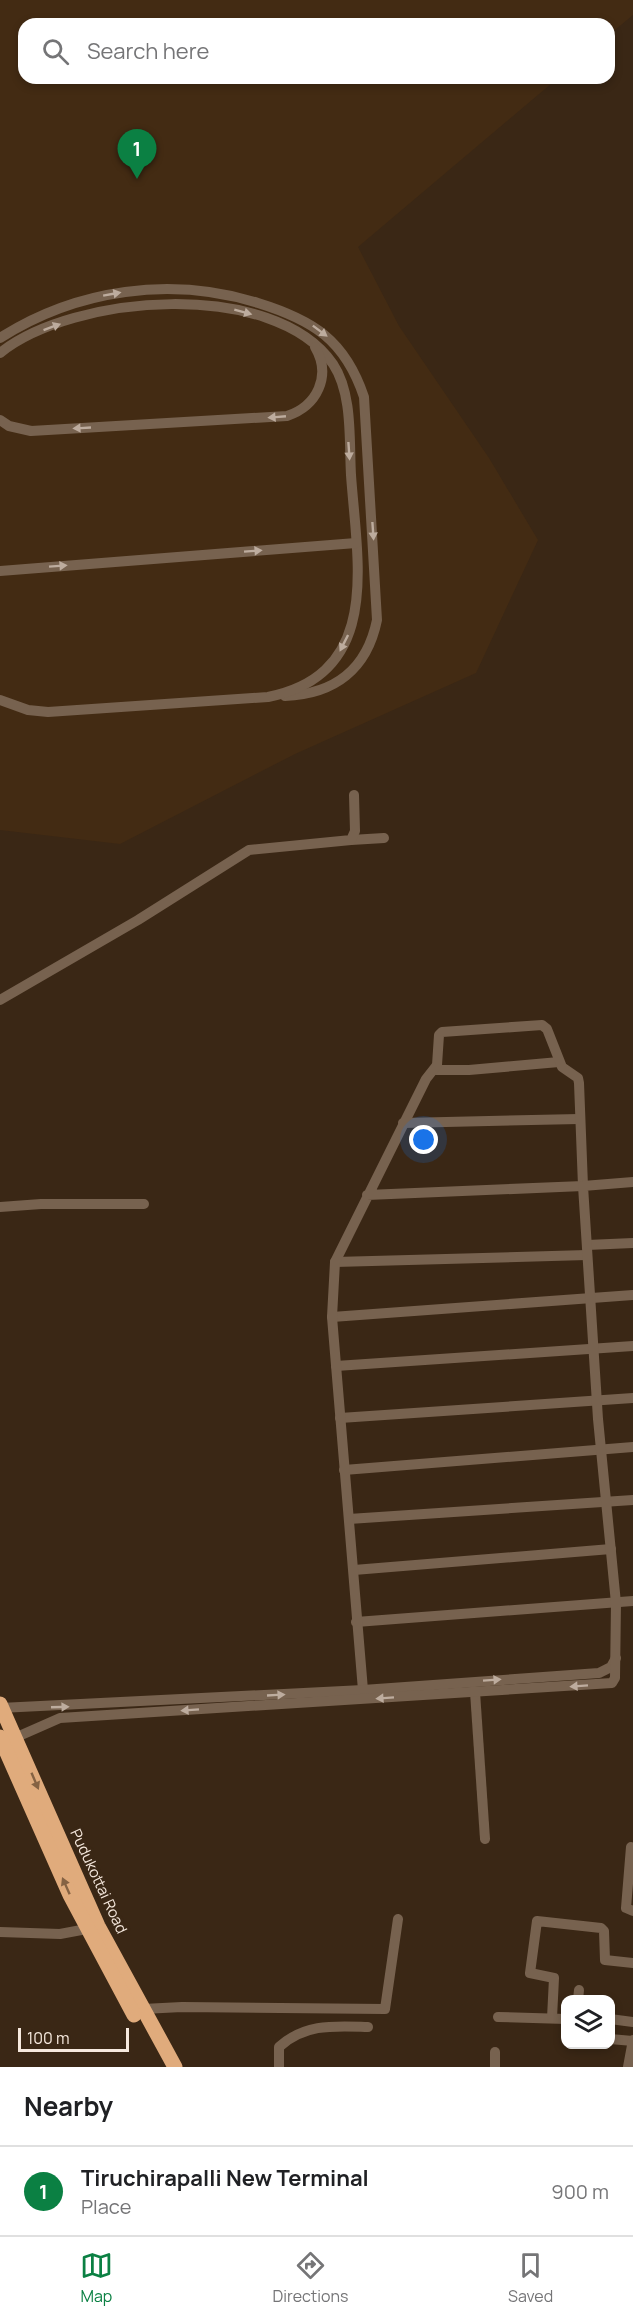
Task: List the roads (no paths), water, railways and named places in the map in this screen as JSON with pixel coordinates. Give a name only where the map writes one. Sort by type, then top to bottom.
[{"type":"highway","name":"Pudukottai Road","points":[[1,1707],[6,1739],[93,1928],[164,2067]]},
{"type":"highway","name":"Pudukottai Road","points":[[93,1928],[143,2009],[175,2067]]},
{"type":"street","points":[[0,338],[27,322],[79,302],[107,294],[169,288],[207,290],[246,299],[284,311],[320,330],[348,360],[364,397],[378,606],[375,632],[356,668],[343,679],[302,696],[48,712],[28,710],[0,700]]},
{"type":"street","points":[[0,353],[35,333],[91,314],[167,303],[241,311],[295,331],[335,367],[346,400],[356,543],[358,601],[355,620],[336,659],[322,674],[288,693],[268,697]]},
{"type":"street","points":[[0,420],[9,426],[31,431],[287,416],[308,405],[320,386],[322,364],[313,345]]},
{"type":"street","points":[[0,571],[356,543]]},
{"type":"street","points":[[351,840],[355,837],[354,795]]},
{"type":"street","points":[[0,1000],[138,920],[249,850],[384,838]]},
{"type":"street","points":[[1,1707],[233,1702],[468,1689],[599,1673],[611,1667],[616,1658],[616,1603],[593,1349],[578,1078],[559,1062],[547,1029],[542,1025],[442,1032],[439,1035],[437,1065],[426,1079],[334,1262],[332,1317],[363,1690]]},
{"type":"street","points":[[434,1070],[469,1070],[559,1062]]},
{"type":"street","points":[[403,1123],[579,1119]]},
{"type":"street","points":[[367,1195],[633,1182]]},
{"type":"street","points":[[0,1207],[41,1204],[144,1204]]},
{"type":"street","points":[[334,1262],[587,1250],[633,1243]]},
{"type":"street","points":[[332,1317],[633,1295]]},
{"type":"street","points":[[336,1366],[633,1346]]},
{"type":"street","points":[[340,1418],[633,1398]]},
{"type":"street","points":[[344,1470],[633,1448]]},
{"type":"street","points":[[349,1519],[633,1500]]},
{"type":"street","points":[[354,1570],[611,1549]]},
{"type":"street","points":[[356,1622],[633,1601]]},
{"type":"street","points":[[6,1739],[60,1718],[363,1690],[468,1689]]},
{"type":"street","points":[[468,1689],[485,1839]]},
{"type":"street","points":[[631,1846],[626,1908],[633,1911]]},
{"type":"street","points":[[143,2009],[182,2007],[385,2009],[398,1919]]},
{"type":"street","points":[[552,2018],[554,1978],[530,1973],[537,1921],[601,1928],[604,1931],[605,1960],[633,1963]]},
{"type":"street","points":[[0,1932],[60,1934],[93,1928]]},
{"type":"street","points":[[498,2017],[561,2019]]},
{"type":"street","points":[[615,2020],[633,2022]]},
{"type":"street","points":[[279,2067],[279,2047],[314,2027],[324,2025],[368,2026]]},
{"type":"street","points":[[615,2039],[633,2041],[628,2067]]},
{"type":"street","points":[[495,2052],[495,2067]]},
{"type":"place","name":"Tiruchirapalli New Terminal","points":[[137,179]]}]
